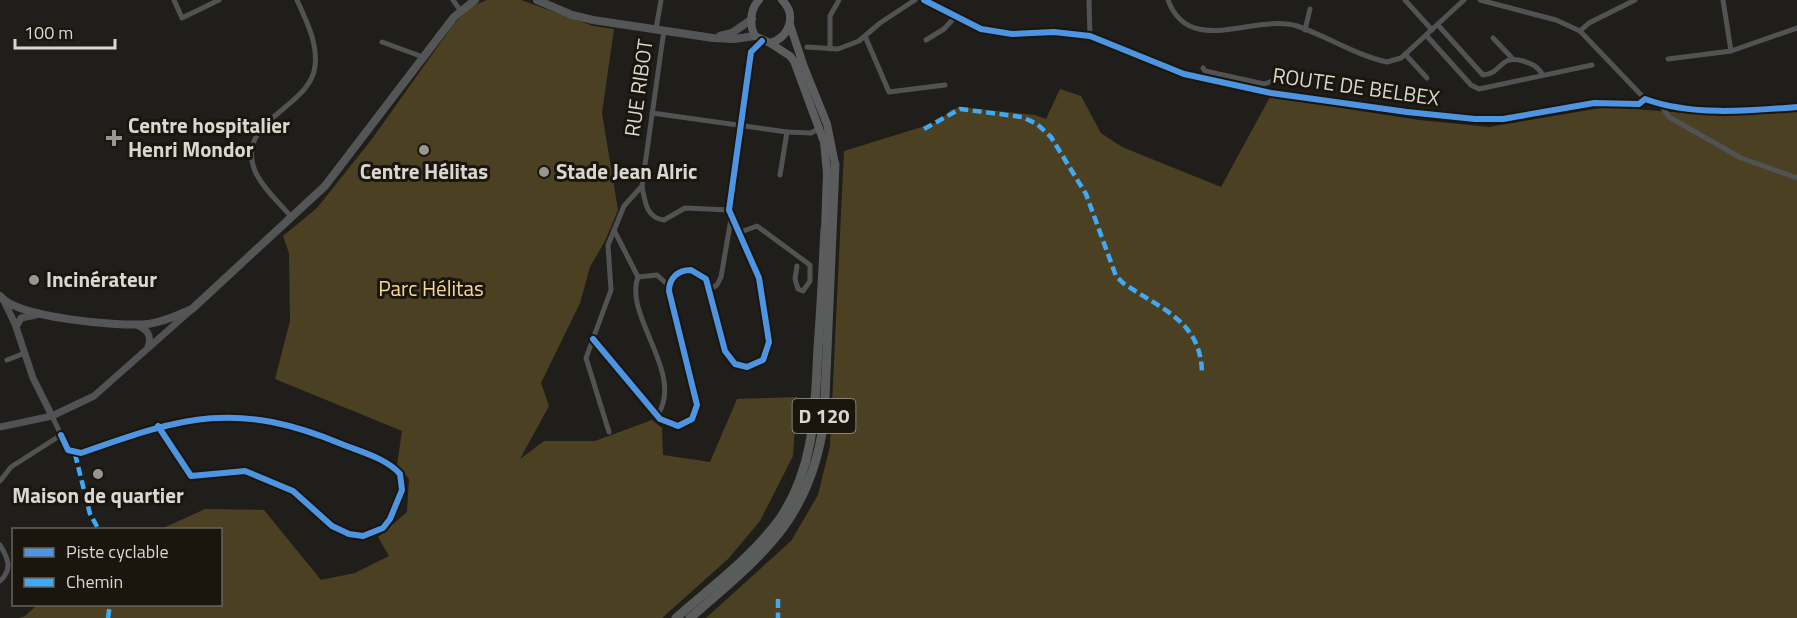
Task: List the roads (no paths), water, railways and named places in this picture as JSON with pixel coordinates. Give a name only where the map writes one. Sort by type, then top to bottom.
[{"type":"highway","name":"D 120","points":[[690,618],[752,564],[779,535],[796,511],[817,460],[824,420],[835,164]]},
{"type":"highway","name":"D 120","points":[[676,618],[763,539],[787,507],[802,475],[815,419],[825,229]]},
{"type":"main road","points":[[2,299],[36,315],[137,324],[170,319],[192,309],[292,218],[336,174],[460,10],[475,0]]},
{"type":"main road","points":[[782,0],[790,11]]},
{"type":"main road","points":[[543,1],[582,18],[713,38],[762,40],[784,35],[790,25],[790,11],[794,0]]},
{"type":"main road","points":[[713,38],[732,33],[752,19],[757,1]]},
{"type":"main road","points":[[752,19],[762,40]]},
{"type":"main road","name":"D 120","points":[[790,25],[827,124],[835,164]]},
{"type":"main road","name":"D 120","points":[[762,40],[790,56],[794,61],[820,128],[828,173],[825,229]]},
{"type":"street","points":[[174,0],[182,18],[219,0]]},
{"type":"street","points":[[292,218],[258,176],[253,159],[256,139],[262,128],[302,93],[314,72],[313,42],[297,0]]},
{"type":"street","points":[[453,0],[460,10]]},
{"type":"street","name":"RUE RIBOT","points":[[642,186],[652,113],[661,0]]},
{"type":"street","points":[[830,49],[830,16],[839,0]]},
{"type":"street","points":[[807,47],[830,49],[848,46],[915,0]]},
{"type":"street","name":"ROUTE DE BELBEX","points":[[924,0],[981,29],[996,33],[1054,32],[1090,36],[1184,75],[1217,83],[1397,111],[1475,119],[1503,119],[1594,103],[1639,104],[1645,99],[1660,104],[1753,110],[1797,107]]},
{"type":"street","points":[[1089,0],[1090,36]]},
{"type":"street","points":[[1168,0],[1178,17],[1186,24],[1203,31],[1280,24],[1305,30],[1379,61],[1395,61],[1405,54],[1464,0]]},
{"type":"street","points":[[1405,0],[1432,30]]},
{"type":"street","points":[[1480,0],[1556,20],[1580,31],[1645,99]]},
{"type":"street","points":[[1580,31],[1589,23],[1635,0]]},
{"type":"street","points":[[1723,0],[1731,51]]},
{"type":"street","points":[[1305,30],[1310,9]]},
{"type":"street","points":[[926,40],[944,29],[955,17]]},
{"type":"street","points":[[1438,25],[1484,75],[1489,75],[1512,58]]},
{"type":"street","points":[[1668,59],[1731,51],[1797,28]]},
{"type":"street","points":[[1426,35],[1471,85],[1479,89],[1592,65]]},
{"type":"street","points":[[865,36],[889,92],[945,85]]},
{"type":"street","points":[[1493,38],[1512,58],[1537,65],[1543,75]]},
{"type":"street","points":[[669,286],[676,275],[691,270],[702,274],[710,289],[728,356],[741,366],[758,364],[766,354],[769,342],[761,287],[729,210],[751,52],[762,40]]},
{"type":"street","points":[[382,42],[423,57]]},
{"type":"street","points":[[1405,54],[1427,78]]},
{"type":"street","points":[[1203,68],[1204,71],[1219,75],[1264,84],[1275,80]]},
{"type":"street","points":[[1217,83],[1219,75]]},
{"type":"street","points":[[1660,104],[1669,117],[1741,158],[1797,178]]},
{"type":"street","points":[[652,113],[787,132],[811,133],[820,128]]},
{"type":"street","points":[[780,175],[787,132]]},
{"type":"street","points":[[642,186],[648,210],[660,219],[669,218],[685,208],[729,210]]},
{"type":"street","points":[[609,432],[586,364],[611,290],[607,252],[614,229],[624,206],[642,186]]},
{"type":"street","points":[[710,289],[717,285],[721,277],[731,218]]},
{"type":"street","points":[[738,234],[757,226],[810,265],[810,281],[803,291],[798,289],[795,279],[797,266]]},
{"type":"street","points":[[614,229],[638,277],[639,307],[663,383],[663,405],[657,416]]},
{"type":"street","points":[[593,339],[657,416],[670,425],[685,425],[695,414],[697,405],[669,286],[657,275],[638,277]]},
{"type":"street","points":[[2,299],[16,327],[46,406],[68,450],[75,453],[158,426],[191,419],[223,416],[256,419],[302,429],[394,468],[401,477],[402,490],[390,519],[383,528],[363,536],[349,534],[332,526],[293,491],[245,471],[191,476],[158,426]]},
{"type":"street","points":[[0,427],[52,416],[94,396],[147,350],[165,330],[192,309]]},
{"type":"street","points":[[16,327],[21,318],[36,315]]},
{"type":"street","points":[[137,324],[146,330],[150,338],[147,350]]},
{"type":"street","points":[[7,360],[25,353]]},
{"type":"street","points":[[46,406],[65,411]]},
{"type":"street","points":[[33,419],[46,406]]},
{"type":"street","points":[[0,481],[11,467],[61,435]]},
{"type":"street","points":[[0,545],[9,563],[6,574],[0,581]]},
{"type":"place","name":"Centre hospitalier Henri Mondor","points":[[114,138]]},
{"type":"place","name":"Centre Hélitas","points":[[424,150]]},
{"type":"place","name":"Stade Jean Alric","points":[[544,172]]},
{"type":"place","name":"Incinérateur","points":[[34,280]]},
{"type":"place","name":"Maison de quartier","points":[[98,474]]},
{"type":"park label","name":"Parc Hélitas","points":[[431,289]]}]
